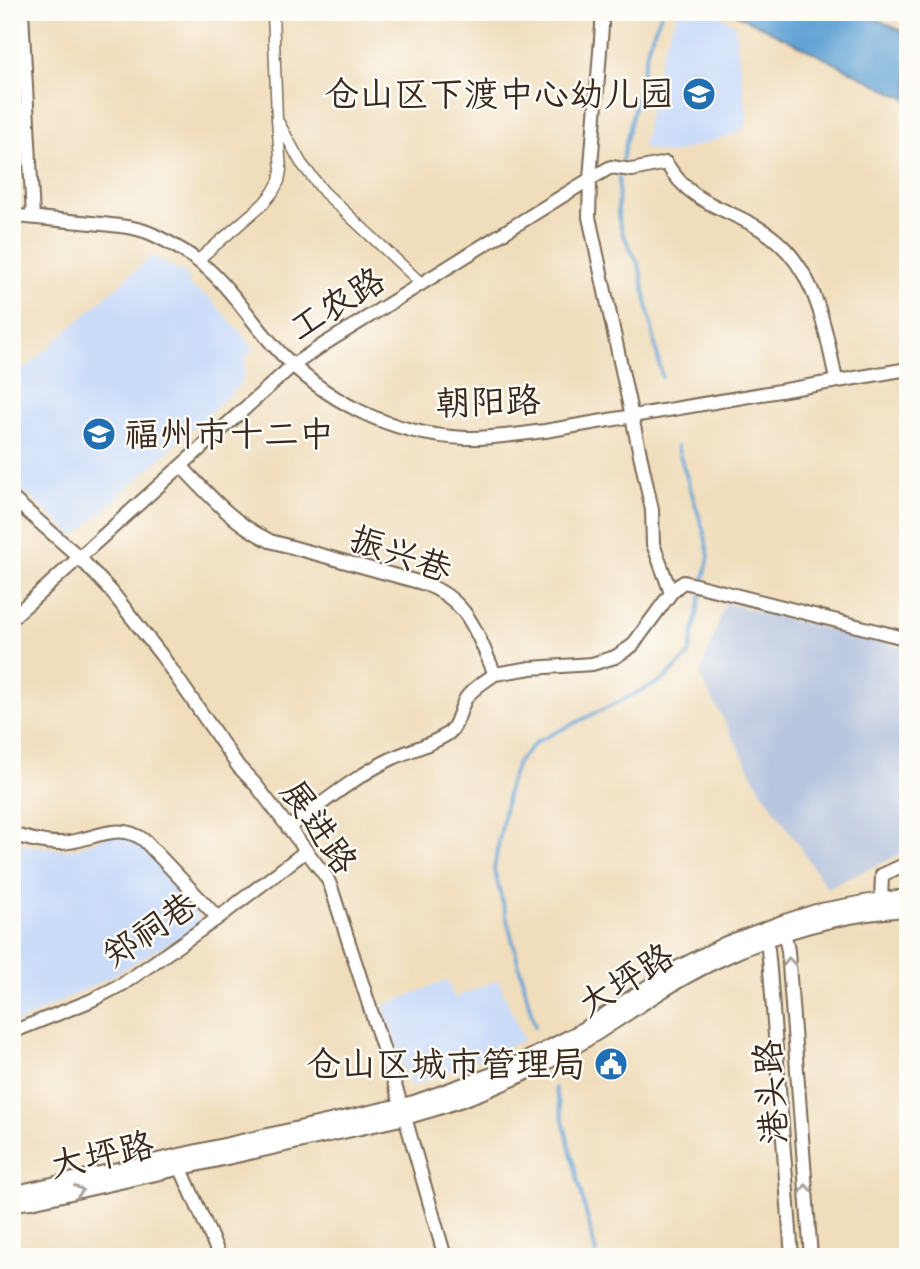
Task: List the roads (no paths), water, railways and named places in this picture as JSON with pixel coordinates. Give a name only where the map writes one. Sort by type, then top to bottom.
[{"type":"main road","points":[[783,928],[816,912],[908,897]]},
{"type":"main road","name":"大坪路","points":[[12,1203],[31,1201],[178,1163],[404,1112],[495,1074],[534,1062],[764,935],[783,928],[908,909]]},
{"type":"main road","points":[[12,1194],[178,1163]]},
{"type":"street","points":[[22,12],[33,217]]},
{"type":"street","points":[[197,261],[263,204],[277,186],[281,170],[273,12]]},
{"type":"street","points":[[602,12],[589,217],[652,510],[653,544],[671,593]]},
{"type":"street","points":[[277,119],[302,163],[324,192],[422,284]]},
{"type":"street","name":"工农路","points":[[12,618],[293,365],[611,167],[632,170],[666,163],[681,182],[704,202],[758,227],[791,254],[818,305],[836,380]]},
{"type":"street","name":"朝阳路","points":[[12,215],[141,230],[157,236],[197,261],[219,279],[274,346],[332,396],[360,412],[394,425],[433,435],[468,438],[545,431],[908,369]]},
{"type":"street","name":"振兴巷","points":[[181,466],[233,518],[253,533],[270,541],[422,583],[456,601],[466,614],[495,674]]},
{"type":"street","name":"展进路","points":[[12,498],[79,557],[111,591],[162,656],[238,766],[320,867],[331,887],[404,1112],[445,1257]]},
{"type":"street","points":[[288,828],[354,780],[392,758],[446,735],[454,726],[467,698],[495,674],[592,663],[615,657],[632,646],[671,593],[684,583],[908,639]]},
{"type":"street","points":[[12,834],[57,844],[113,831],[134,834],[145,841],[218,918]]},
{"type":"street","name":"郑祠巷","points":[[12,1032],[90,1001],[123,984],[218,918],[306,851]]},
{"type":"street","points":[[881,900],[882,874],[908,863]]},
{"type":"street","name":"港头路","points":[[783,928],[788,951],[811,1257]]},
{"type":"street","name":"港头路","points":[[764,935],[770,970],[792,1257]]},
{"type":"street","points":[[178,1163],[220,1257]]},
{"type":"water","points":[[732,12],[862,12],[908,34],[908,100]]},
{"type":"waterway","points":[[622,160],[649,43],[662,12]]},
{"type":"waterway","points":[[619,176],[618,217],[622,232],[639,265],[662,378]]},
{"type":"waterway","points":[[677,446],[704,532],[709,557],[703,583]]},
{"type":"waterway","points":[[535,1027],[494,869],[509,785],[517,763],[536,742],[663,680],[689,655],[702,590]]},
{"type":"waterway","points":[[555,1088],[597,1257]]},
{"type":"place","name":"仓山区下渡中心幼儿园","points":[[699,94]]},
{"type":"place","name":"福州市十二中","points":[[99,434]]},
{"type":"place","name":"仓山区城市管理局","points":[[611,1064]]}]
